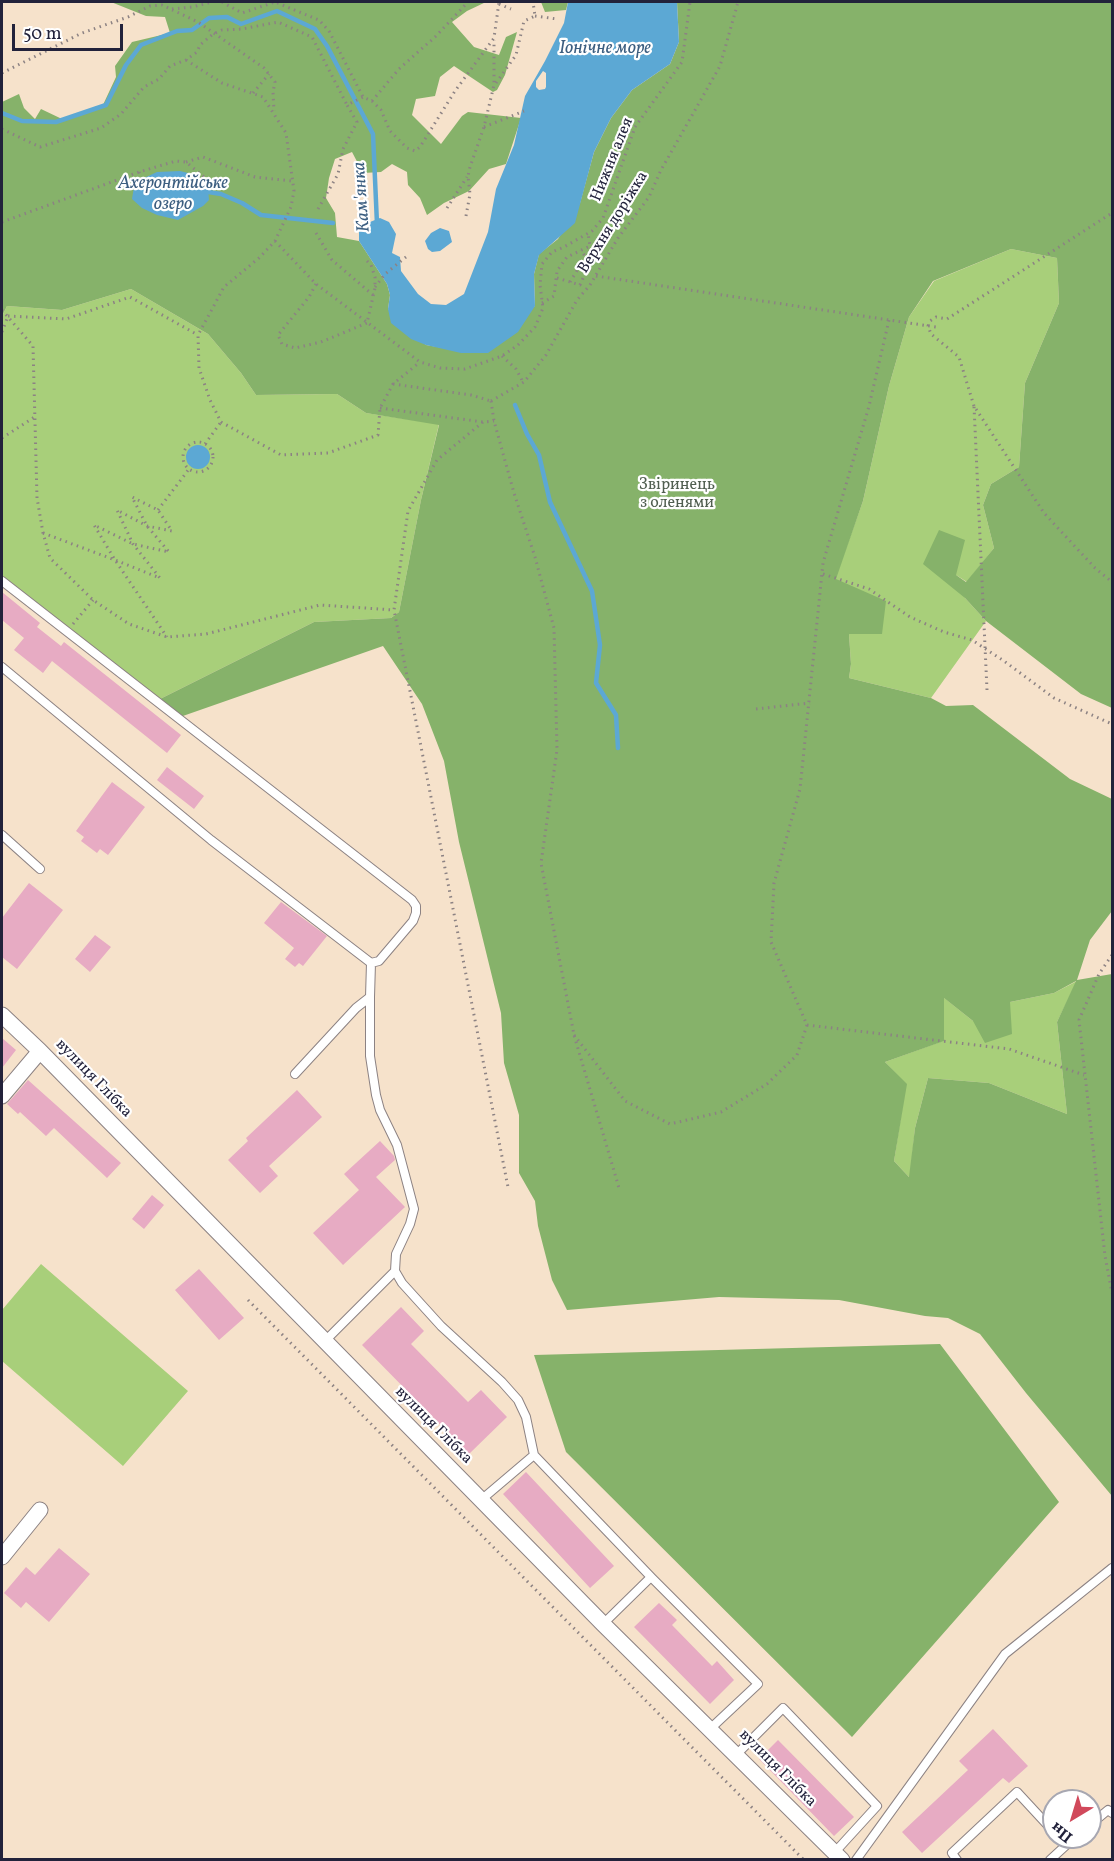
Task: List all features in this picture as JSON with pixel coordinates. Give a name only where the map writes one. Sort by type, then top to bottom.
[{"type":"street","name":"вулиця Глібка","points":[[2,1015],[603,1624],[838,1856]]},
{"type":"street","points":[[2,1096],[40,1051]]},
{"type":"street","points":[[2,1557],[40,1510]]},
{"type":"lane","points":[[2,581],[412,900],[416,906],[413,921],[379,961],[371,963]]},
{"type":"lane","points":[[2,667],[211,840],[371,963]]},
{"type":"lane","points":[[2,836],[40,869]]},
{"type":"lane","points":[[371,963],[370,1056],[376,1095],[380,1110],[397,1145],[414,1209],[410,1224],[396,1254],[395,1271],[402,1283],[441,1326],[502,1382],[518,1400],[526,1417],[534,1455],[651,1577],[759,1684],[710,1729]]},
{"type":"lane","points":[[295,1074],[340,1024],[370,997]]},
{"type":"lane","points":[[325,1341],[395,1271]]},
{"type":"lane","points":[[481,1500],[534,1455]]},
{"type":"lane","points":[[856,1860],[1005,1654],[1113,1568]]},
{"type":"lane","points":[[603,1624],[651,1577]]},
{"type":"lane","points":[[736,1755],[783,1708],[877,1806],[838,1856]]},
{"type":"lane","points":[[957,1860],[952,1853],[1017,1792],[1042,1819]]},
{"type":"lane","points":[[1050,1860],[1061,1849]]},
{"type":"path","points":[[170,9],[212,2]]},
{"type":"path","points":[[222,2],[242,13],[275,2],[319,20],[329,31],[363,97],[372,101],[381,110],[390,131],[407,148],[415,151],[420,147],[455,91],[494,38]]},
{"type":"path","points":[[372,101],[399,69],[435,37],[468,2]]},
{"type":"path","points":[[533,2],[535,16]]},
{"type":"path","name":"Нижня алея","points":[[275,241],[316,284],[420,362],[440,368],[465,369],[502,356],[518,345],[535,327],[543,308],[540,285],[542,264],[552,252],[588,233],[603,218],[635,127],[682,62],[690,2]]},
{"type":"path","name":"Верхня доріжка","points":[[492,401],[524,382],[546,355],[577,300],[590,285],[618,238],[649,196],[666,161],[720,66],[738,2]]},
{"type":"path","points":[[2,73],[82,33],[163,3],[170,9],[198,22],[264,68],[276,82],[273,92],[274,114]]},
{"type":"path","points":[[447,208],[468,176],[484,127],[494,85],[494,38],[499,3],[511,9]]},
{"type":"path","points":[[494,85],[516,55],[524,21],[535,16],[557,19]]},
{"type":"path","points":[[2,129],[40,147],[101,128],[121,114],[144,87],[159,80],[170,66],[186,60],[213,34],[222,30],[242,29],[278,22],[312,37],[357,122],[343,149],[338,174],[318,209]]},
{"type":"path","points":[[186,60],[222,82],[263,97],[286,133],[294,190],[291,207],[275,241],[259,258],[224,287],[198,335],[199,368],[221,422],[281,455],[328,453],[378,435],[380,408],[393,384],[420,362]]},
{"type":"path","points":[[253,93],[268,74]]},
{"type":"path","points":[[348,104],[363,97]]},
{"type":"path","points":[[484,127],[524,111]]},
{"type":"path","points":[[2,222],[139,172],[176,161],[186,162],[203,157],[255,177],[292,181]]},
{"type":"path","points":[[186,162],[214,185]]},
{"type":"path","points":[[139,172],[142,179]]},
{"type":"path","points":[[466,216],[470,194],[468,176]]},
{"type":"path","points":[[987,690],[974,406],[959,357],[931,334],[928,326],[930,321],[936,317],[947,318],[1113,213]]},
{"type":"path","points":[[316,233],[332,260],[373,295]]},
{"type":"path","points":[[542,303],[554,296],[557,271],[567,257],[590,246],[588,233]]},
{"type":"path","points":[[581,250],[596,274],[936,327]]},
{"type":"path","points":[[375,288],[385,274],[406,257]]},
{"type":"path","points":[[316,284],[309,297],[278,335],[282,344],[295,348],[321,342],[367,323],[375,288],[375,277],[367,261]]},
{"type":"path","points":[[570,282],[578,269],[588,261]]},
{"type":"path","points":[[556,280],[580,285],[591,269]]},
{"type":"path","points":[[581,282],[590,285]]},
{"type":"path","points":[[8,316],[66,319],[130,297],[198,335]]},
{"type":"path","points":[[2,310],[33,346],[37,498],[50,558],[93,600],[129,624],[167,637],[206,634],[320,605],[394,610]]},
{"type":"path","points":[[2,332],[8,316]]},
{"type":"path","points":[[574,1035],[625,1101],[670,1124],[721,1112],[767,1084],[797,1055],[807,1024],[771,942],[774,883],[800,789],[823,563],[870,406],[889,320]]},
{"type":"path","points":[[502,356],[516,369],[524,382]]},
{"type":"path","points":[[393,384],[471,395],[492,401],[494,421],[554,628],[556,750],[541,863],[574,1035],[619,1188]]},
{"type":"path","points":[[443,397],[445,391]]},
{"type":"path","points":[[974,406],[1044,513],[1095,568],[1113,582]]},
{"type":"path","points":[[380,408],[483,422],[494,421]]},
{"type":"path","points":[[2,438],[36,416]]},
{"type":"path","points":[[205,444],[221,422]]},
{"type":"path","points":[[483,422],[436,460],[408,511],[394,610],[508,1187]]},
{"type":"path","points":[[195,442],[205,444],[211,449],[213,456],[210,467],[200,472],[189,470],[184,464],[183,457],[186,448],[195,442]]},
{"type":"path","points":[[158,510],[189,470]]},
{"type":"path","points":[[43,533],[115,560],[160,578],[133,544],[117,510],[147,526],[172,531],[158,510],[132,497],[147,526],[169,552],[133,544],[94,525],[115,560],[167,637]]},
{"type":"path","points":[[823,574],[869,589],[910,617],[944,633],[972,640],[1054,698],[1113,724]]},
{"type":"path","points":[[66,633],[93,600]]},
{"type":"path","points":[[756,709],[810,703]]},
{"type":"path","points":[[1113,955],[1100,974],[1078,1020],[1105,1256],[1113,1293]]},
{"type":"path","points":[[807,1024],[1009,1048],[1084,1075]]},
{"type":"path","points":[[248,1300],[804,1860]]},
{"type":"green space","name":"Звіринець з оленями","points":[[111,2],[486,2],[467,11],[452,22],[474,47],[499,55],[506,37],[517,32],[505,75],[497,90],[493,92],[454,66],[440,77],[435,96],[416,99],[412,115],[441,144],[462,116],[468,112],[521,118],[506,164],[489,169],[469,191],[444,203],[427,215],[420,198],[408,185],[407,172],[392,164],[381,172],[363,173],[352,152],[335,159],[329,178],[326,198],[335,213],[337,237],[359,241],[387,284],[390,295],[388,309],[426,345],[444,348],[535,306],[534,274],[539,254],[558,239],[580,203],[594,152],[611,118],[632,90],[670,64],[679,42],[677,2],[1112,2],[1112,708],[1081,694],[986,621],[965,598],[923,564],[939,530],[965,540],[956,575],[966,582],[994,548],[983,505],[991,484],[1019,467],[1025,383],[1059,303],[1057,258],[1011,249],[933,281],[909,317],[889,386],[863,501],[836,579],[886,601],[882,634],[849,634],[851,664],[849,678],[931,698],[946,706],[973,705],[1070,779],[1112,799],[1112,911],[1090,940],[1077,980],[1112,974],[1112,1496],[980,1334],[948,1318],[839,1300],[719,1297],[567,1310],[552,1280],[538,1226],[535,1201],[519,1173],[519,1115],[504,1063],[501,1013],[459,842],[444,761],[422,704],[383,646],[180,717],[160,699],[314,622],[391,618],[399,612],[421,500],[439,425],[366,413],[337,394],[256,395],[241,373],[208,334],[131,289],[62,310],[7,306],[2,316],[2,102],[19,94],[24,108],[35,119],[41,109],[62,119],[102,107],[116,77],[115,66],[132,42],[170,33],[165,17],[146,16]],"holes":[[[1076,981],[1057,1022],[1067,1114],[989,1083],[928,1078],[915,1128],[909,1177],[894,1161],[907,1084],[885,1062],[944,1041],[944,998],[973,1021],[985,1043],[1012,1034],[1010,1002],[1054,993]]]},
{"type":"green space","points":[[541,2],[568,2],[566,10],[545,12]]},
{"type":"green space","points":[[1011,249],[1057,258],[1059,303],[1025,383],[1019,467],[991,484],[983,505],[994,548],[967,582],[956,575],[965,598],[986,621],[931,698],[849,678],[851,664],[849,634],[835,579],[863,501],[889,386],[909,317],[934,281]]},
{"type":"green space","points":[[131,289],[208,334],[241,373],[256,395],[337,394],[366,413],[439,424],[399,612],[391,618],[314,622],[160,699],[2,577],[2,316],[7,306],[62,310]]},
{"type":"green space","points":[[1077,981],[1057,1022],[1067,1114],[989,1083],[928,1078],[915,1128],[910,1178],[894,1161],[906,1084],[885,1062],[943,1041],[943,997],[973,1021],[1010,1002],[1054,993]]},
{"type":"green space","points":[[41,1264],[188,1391],[123,1466],[2,1361],[2,1310]]},
{"type":"green space","points":[[940,1344],[1059,1502],[852,1737],[566,1452],[534,1355]]},
{"type":"water","name":"Іонічне море","points":[[568,2],[677,2],[679,42],[670,64],[632,90],[611,118],[594,152],[575,223],[539,255],[534,274],[535,306],[518,332],[488,353],[461,353],[411,339],[391,323],[388,309],[390,295],[387,284],[359,241],[359,227],[365,220],[370,222],[380,218],[389,222],[396,234],[392,253],[400,257],[401,271],[418,294],[431,304],[446,305],[464,294],[488,232],[496,189],[514,145],[525,96],[564,23]],"holes":[[[543,71],[546,73],[546,87],[539,90],[536,87],[536,81]]]},
{"type":"water","name":"Ахеронтійське озеро","points":[[157,172],[188,173],[208,188],[209,200],[203,206],[178,220],[157,215],[142,208],[132,199],[134,187],[142,179]]},
{"type":"water","points":[[440,228],[449,231],[452,242],[440,251],[432,252],[425,241],[431,233]]},
{"type":"water","points":[[198,445],[206,449],[210,457],[206,465],[198,469],[190,465],[186,457],[190,449]]},
{"type":"building","points":[[2,592],[40,623],[37,627],[61,646],[64,642],[181,735],[167,753],[52,661],[43,673],[14,650],[24,638],[2,620]]},
{"type":"building","points":[[167,767],[204,796],[194,809],[157,780]]},
{"type":"building","points":[[112,782],[145,807],[108,855],[100,849],[97,853],[81,841],[84,837],[76,831]]},
{"type":"building","points":[[29,883],[63,910],[17,969],[2,957],[2,918]]},
{"type":"building","points":[[281,902],[327,936],[303,966],[299,963],[295,967],[285,959],[294,948],[264,923]]},
{"type":"building","points":[[95,935],[111,947],[90,972],[75,959]]},
{"type":"building","points":[[2,1038],[16,1050],[2,1068]]},
{"type":"building","points":[[28,1080],[121,1163],[107,1178],[54,1128],[46,1136],[20,1112],[18,1114],[7,1104]]},
{"type":"building","points":[[297,1090],[322,1117],[269,1166],[278,1176],[260,1193],[228,1160],[248,1141],[246,1138]]},
{"type":"building","points":[[380,1141],[395,1160],[376,1177],[405,1207],[343,1265],[313,1233],[359,1190],[344,1174]]},
{"type":"building","points":[[152,1195],[164,1205],[144,1229],[132,1219]]},
{"type":"building","points":[[199,1269],[244,1318],[219,1340],[175,1290]]},
{"type":"building","points":[[401,1307],[424,1331],[411,1344],[468,1402],[481,1390],[507,1417],[469,1454],[362,1345]]},
{"type":"building","points":[[526,1472],[614,1566],[590,1588],[503,1494]]},
{"type":"building","points":[[59,1548],[90,1574],[49,1622],[26,1602],[21,1608],[4,1593],[26,1567],[35,1575]]},
{"type":"building","points":[[659,1603],[677,1620],[672,1625],[712,1666],[717,1661],[734,1680],[710,1704],[634,1627]]},
{"type":"building","points":[[993,1729],[1028,1766],[1009,1783],[1003,1778],[922,1853],[902,1832],[968,1770],[959,1761]]},
{"type":"building","points":[[778,1740],[854,1817],[834,1836],[759,1759]]},
{"type":"waterway","name":"Кам'янка","points":[[2,113],[22,121],[56,122],[106,105],[126,65],[141,45],[177,31],[192,30],[209,18],[227,17],[241,24],[277,11],[315,29],[327,46],[373,134],[377,224]]},
{"type":"waterway","points":[[202,191],[221,194],[261,215],[333,223]]},
{"type":"waterway","points":[[515,405],[539,455],[550,502],[592,591],[600,645],[596,683],[616,715],[618,748]]}]
